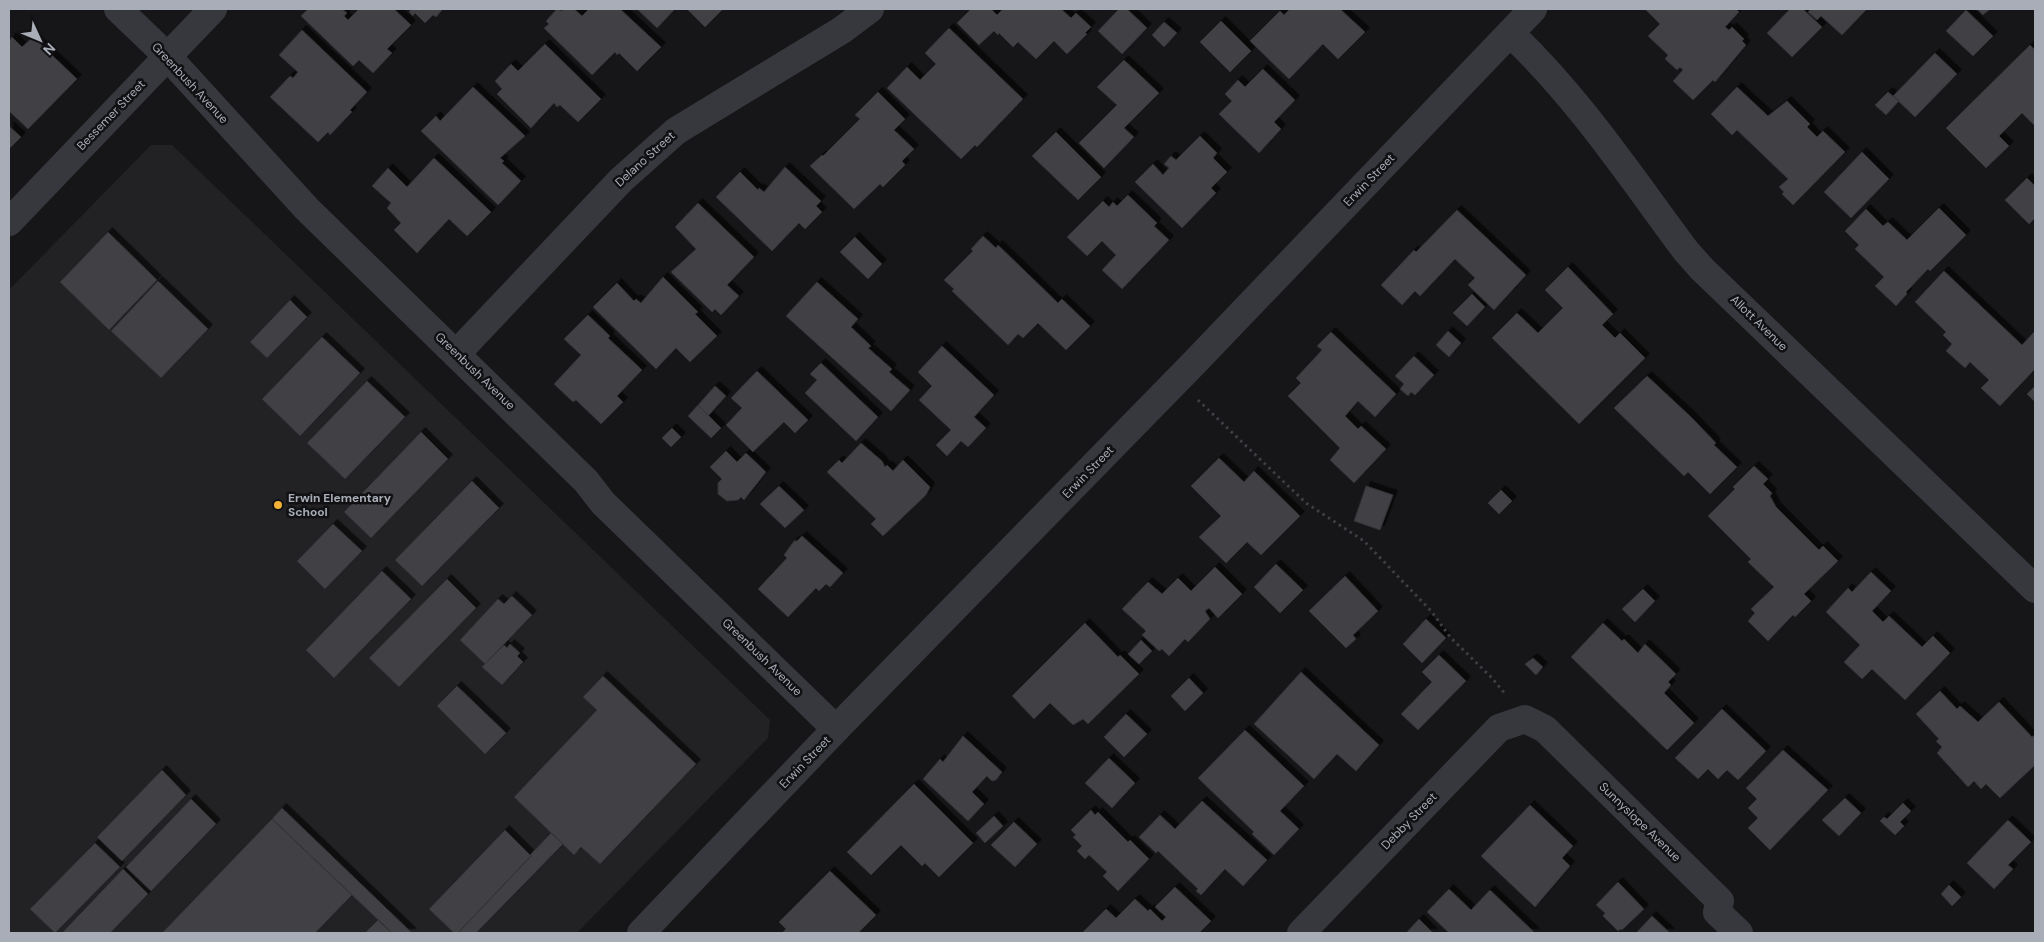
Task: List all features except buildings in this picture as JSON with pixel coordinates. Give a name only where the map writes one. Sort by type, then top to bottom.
[{"type":"street","name":"Greenbush Avenue","points":[[118,9],[167,56],[307,209],[586,481],[603,503],[836,729]]},
{"type":"street","name":"Bessemer Street","points":[[9,222],[214,9]]},
{"type":"street","name":"Delano Street","points":[[456,354],[621,180],[676,131],[842,30],[870,9]]},
{"type":"street","name":"Erwin Street","points":[[641,933],[836,729],[1178,380],[1533,9]]},
{"type":"street","name":"Allott Avenue","points":[[1510,32],[1540,61],[1573,99],[1686,251],[1702,269],[2035,590]]},
{"type":"street","name":"Debby Street","points":[[1301,933],[1499,728],[1524,719]]},
{"type":"street","name":"Sunnyslope Avenue","points":[[1524,719],[1546,729],[1720,900],[1717,912],[1739,933]]},
{"type":"path","points":[[1178,380],[1306,503],[1364,541],[1432,612],[1450,637],[1492,678],[1524,719]]},
{"type":"shaded area","name":"Erwin Elementary School","points":[[151,145],[172,145],[770,720],[768,738],[577,933],[9,933],[9,290]]},
{"type":"place","name":"Erwin Elementary School","points":[[278,505]]}]
